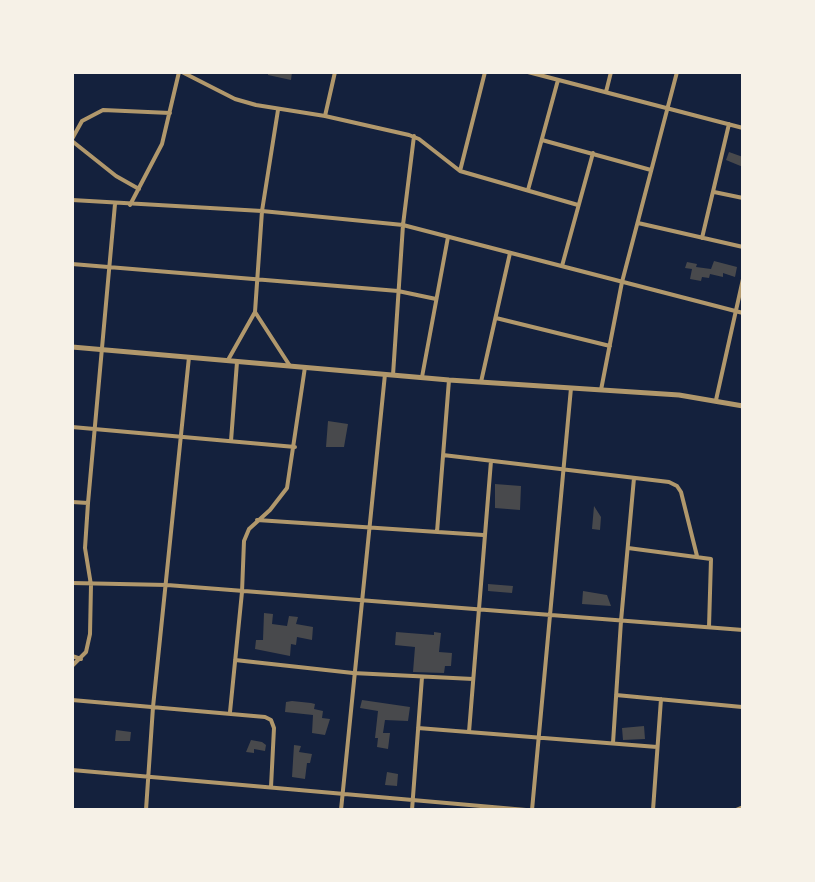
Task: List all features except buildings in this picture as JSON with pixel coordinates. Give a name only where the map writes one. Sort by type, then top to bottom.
[{"type":"street","points":[[130,205],[158,156],[181,72],[235,99],[278,110],[325,116],[414,136],[460,171],[578,205]]},
{"type":"street","points":[[325,116],[335,72]]},
{"type":"street","points":[[460,171],[485,73],[478,72]]},
{"type":"street","points":[[528,72],[743,128]]},
{"type":"street","points":[[606,92],[611,72]]},
{"type":"street","points":[[601,390],[622,282],[677,72]]},
{"type":"street","points":[[528,190],[558,80]]},
{"type":"street","points":[[139,189],[116,176],[72,140],[82,121],[103,110],[170,113]]},
{"type":"street","points":[[228,360],[255,312],[262,211],[278,110]]},
{"type":"street","points":[[702,238],[729,124]]},
{"type":"street","points":[[393,375],[403,225],[414,136]]},
{"type":"street","points":[[542,140],[652,170]]},
{"type":"street","points":[[562,266],[593,153]]},
{"type":"street","points":[[714,192],[743,198]]},
{"type":"street","points":[[72,200],[262,211],[403,225],[743,314]]},
{"type":"street","points":[[72,666],[81,659],[88,643],[91,585],[85,548],[115,204]]},
{"type":"street","points":[[638,223],[743,247]]},
{"type":"street","points":[[422,377],[448,237]]},
{"type":"street","points":[[481,382],[510,253]]},
{"type":"street","points":[[72,264],[398,291],[436,298]]},
{"type":"street","points":[[716,400],[743,279]]},
{"type":"street","points":[[255,312],[290,366]]},
{"type":"street","points":[[496,318],[610,346]]},
{"type":"street","points":[[72,347],[449,380],[716,400],[743,406]]},
{"type":"street","points":[[146,810],[153,707],[189,357]]},
{"type":"street","points":[[231,441],[237,361]]},
{"type":"street","points":[[230,712],[242,592],[244,541],[249,529],[276,504],[287,488],[295,447],[305,367]]},
{"type":"street","points":[[341,810],[360,601],[385,374]]},
{"type":"street","points":[[437,532],[449,380]]},
{"type":"street","points":[[532,810],[548,616],[571,388]]},
{"type":"street","points":[[72,427],[295,447]]},
{"type":"street","points":[[443,454],[634,478],[677,486],[698,556]]},
{"type":"street","points":[[469,732],[483,535],[491,461]]},
{"type":"street","points":[[613,743],[634,478]]},
{"type":"street","points":[[72,502],[88,503]]},
{"type":"street","points":[[257,520],[483,535]]},
{"type":"street","points":[[628,548],[711,559],[709,627]]},
{"type":"street","points":[[72,583],[167,585],[548,616],[743,628],[743,785]]},
{"type":"street","points":[[72,656],[81,659]]},
{"type":"street","points":[[235,660],[353,673],[473,679]]},
{"type":"street","points":[[412,810],[422,677]]},
{"type":"street","points":[[616,695],[742,706]]},
{"type":"street","points":[[653,810],[661,699]]},
{"type":"street","points":[[72,700],[230,712],[265,717],[271,720],[274,728],[271,787]]},
{"type":"street","points":[[418,728],[657,747]]},
{"type":"street","points":[[72,770],[342,792],[525,810]]},
{"type":"street","points":[[736,810],[743,807]]}]
